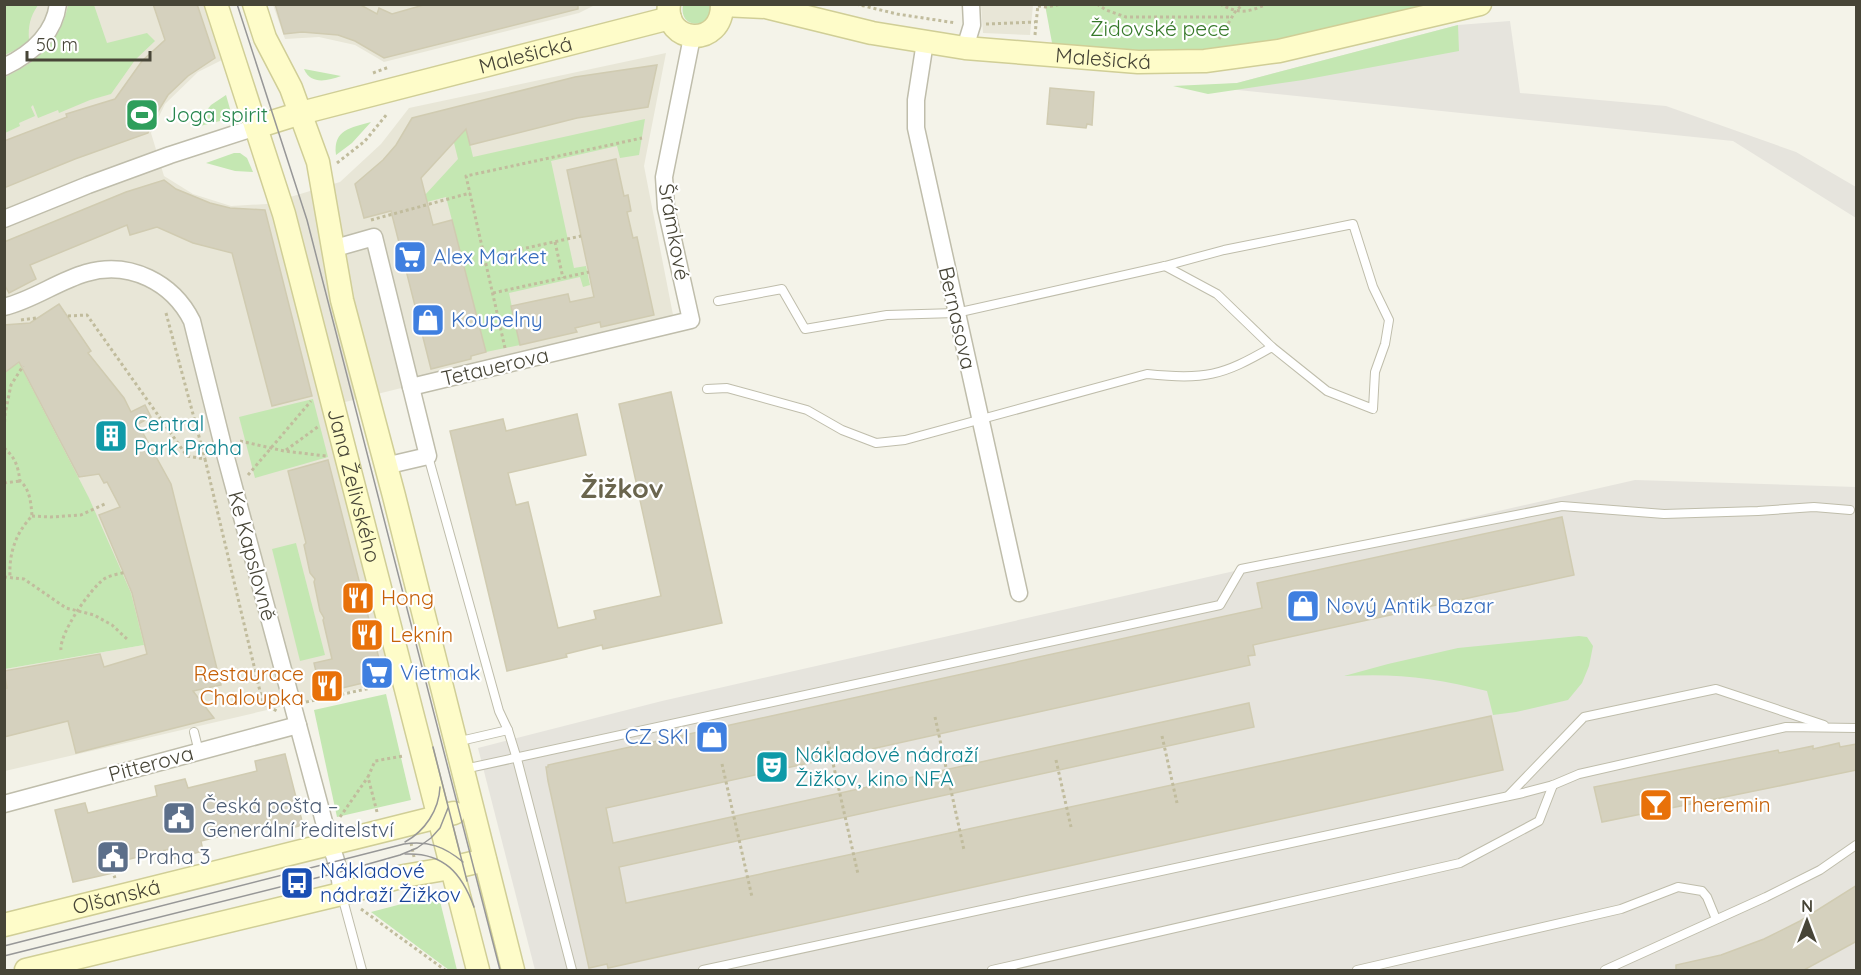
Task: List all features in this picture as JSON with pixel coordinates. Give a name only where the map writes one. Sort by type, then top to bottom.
[{"type":"street","points":[[4,67],[23,57],[45,38],[54,21],[58,4]]},
{"type":"street","name":"Jana Želivského","points":[[216,4],[284,214],[478,970]]},
{"type":"street","points":[[965,48],[972,25],[971,4]]},
{"type":"street","name":"Malešická","points":[[722,5],[766,6],[872,33],[965,48],[1138,62],[1205,61],[1279,51],[1480,4]]},
{"type":"street","points":[[669,11],[679,31],[692,37],[712,31],[722,15],[722,5]]},
{"type":"street","name":"Jana Želivského","points":[[252,8],[291,88],[320,171],[342,300],[513,970]]},
{"type":"street","name":"Malešická","points":[[256,127],[301,112],[381,92],[669,11]]},
{"type":"street","name":"Šrámkové","points":[[691,320],[666,208],[664,177],[692,37]]},
{"type":"street","name":"Bernasova","points":[[925,42],[916,100],[916,129],[1019,593]]},
{"type":"street","points":[[4,219],[170,155],[256,127]]},
{"type":"street","points":[[332,249],[374,237],[411,387]]},
{"type":"street","name":"Ke Kapslovně","points":[[4,308],[79,276],[99,270],[128,272],[164,285],[180,301],[192,321],[240,511],[330,844],[340,872],[341,894]]},
{"type":"street","name":"Tetauerova","points":[[428,456],[411,387],[691,320]]},
{"type":"street","points":[[385,466],[428,456]]},
{"type":"street","name":"Pitterova","points":[[4,804],[298,725]]},
{"type":"street","name":"Olšanská","points":[[4,925],[406,824],[471,810]]},
{"type":"street","points":[[26,970],[341,894],[418,873],[485,860]]},
{"type":"lane","points":[[718,301],[782,289],[805,329],[887,315],[956,313],[1166,266],[1224,250],[1353,224],[1373,287],[1389,320],[1385,344],[1375,372],[1373,409],[1327,391],[1272,346],[1217,294],[1166,266]]},
{"type":"lane","points":[[707,389],[727,388],[807,410],[842,430],[876,443],[904,440],[980,421],[1147,374],[1184,378],[1215,375],[1246,362],[1272,346]]},
{"type":"lane","points":[[428,456],[499,711],[517,759],[572,970]]},
{"type":"lane","points":[[461,770],[1220,605],[1241,569],[1562,506],[1664,514],[1758,511],[1797,507],[1850,510]]},
{"type":"lane","points":[[1508,796],[1584,717],[1716,689],[1833,728]]},
{"type":"lane","points":[[703,970],[1508,796],[1552,785],[1579,774],[1786,727],[1857,728]]},
{"type":"lane","points":[[455,742],[508,730]]},
{"type":"lane","points":[[194,732],[199,752]]},
{"type":"lane","points":[[992,970],[1460,863],[1539,821],[1552,785]]},
{"type":"lane","points":[[1605,970],[1760,900],[1820,870],[1857,845]]},
{"type":"lane","points":[[1357,970],[1621,909],[1678,887],[1702,891],[1716,919]]},
{"type":"lane","points":[[341,894],[362,970]]},
{"type":"path","points":[[856,4],[897,14],[972,25],[1035,22]]},
{"type":"path","points":[[1034,40],[1038,5],[1046,7],[1062,4]]},
{"type":"path","points":[[1097,4],[1126,17],[1232,17]]},
{"type":"path","points":[[1220,4],[1235,12],[1251,11],[1267,4]]},
{"type":"path","points":[[1205,61],[1235,12],[1243,4]]},
{"type":"path","points":[[335,165],[365,141],[387,114]]},
{"type":"path","points":[[509,363],[466,176],[642,138]]},
{"type":"path","points":[[361,222],[470,193]]},
{"type":"path","points":[[485,257],[581,236]]},
{"type":"path","points":[[555,242],[563,278]]},
{"type":"path","points":[[493,293],[589,272]]},
{"type":"path","points":[[165,310],[205,459],[263,704],[276,709]]},
{"type":"path","points":[[18,320],[27,315]]},
{"type":"path","points":[[68,316],[87,315],[187,456],[205,459]]},
{"type":"path","points":[[4,434],[5,414],[11,385],[23,366]]},
{"type":"path","points":[[248,475],[318,393]]},
{"type":"path","points":[[284,451],[324,423]]},
{"type":"path","points":[[240,441],[284,451],[335,458]]},
{"type":"path","points":[[4,448],[18,465],[20,481],[25,485],[30,498],[32,516]]},
{"type":"path","points":[[4,483],[20,481]]},
{"type":"path","points":[[10,576],[7,562],[20,528],[32,516],[81,515],[107,503]]},
{"type":"path","points":[[61,650],[63,635],[86,597],[105,578],[126,572]]},
{"type":"path","points":[[4,577],[24,579],[66,608],[94,615],[112,625],[128,640]]},
{"type":"path","points":[[305,703],[390,684]]},
{"type":"path","points":[[935,717],[964,850]]},
{"type":"path","points":[[1162,736],[1177,803]]},
{"type":"path","points":[[828,741],[858,874]]},
{"type":"path","points":[[336,822],[368,777],[375,761],[406,755]]},
{"type":"path","points":[[1056,760],[1071,827]]},
{"type":"path","points":[[722,764],[752,897]]},
{"type":"path","points":[[368,777],[376,812]]},
{"type":"path","points":[[406,824],[418,873]]},
{"type":"path","points":[[112,870],[115,879]]},
{"type":"path","points":[[362,909],[445,970]]},
{"type":"shaded area","points":[[5,5],[204,5],[222,60],[198,72],[165,104],[151,133],[164,176],[193,194],[231,206],[267,204],[340,182],[381,144],[409,108],[666,53],[644,166],[674,320],[325,407],[392,681],[5,771],[5,669],[144,645],[5,372]]},
{"type":"shaded area","points":[[273,5],[595,5],[579,13],[384,62],[355,45],[319,37],[285,39]]},
{"type":"shaded area","points":[[981,5],[1033,5],[1030,35],[983,33]]},
{"type":"shaded area","points":[[1510,21],[1520,93],[1666,106],[1796,152],[1856,187],[1856,218],[1733,141],[1199,86],[1237,83],[1458,25]]},
{"type":"shaded area","name":"Nákladové nádraží Žižkov","points":[[1635,480],[1856,487],[1856,970],[535,970],[478,748],[662,701]]},
{"type":"green space","points":[[5,4],[38,5],[30,22],[29,40],[5,55]]},
{"type":"green space","points":[[68,5],[94,5],[107,43],[147,33],[155,41],[135,60],[111,94],[59,113],[58,110],[38,118],[33,105],[31,107],[35,116],[5,133],[5,77],[38,57],[54,40],[65,18]]},
{"type":"green space","points":[[683,5],[710,5],[710,13],[702,22],[691,23],[683,13]]},
{"type":"green space","name":"Židovské pece","points":[[1045,5],[1431,5],[1304,35],[1249,45],[1169,54],[1053,48]]},
{"type":"green space","points":[[1458,25],[1459,51],[1303,80],[1208,94],[1173,86],[1237,83]]},
{"type":"green space","points":[[304,69],[341,76],[315,80]]},
{"type":"green space","points":[[226,95],[230,109],[229,116],[220,121],[192,128],[211,105]]},
{"type":"green space","points":[[645,119],[639,155],[620,158],[617,146],[551,161],[574,268],[586,266],[590,285],[583,287],[580,277],[509,293],[520,345],[486,352],[446,197],[427,202],[425,195],[458,159],[451,131],[466,127],[473,157]]},
{"type":"green space","points":[[371,122],[352,143],[336,155],[337,140],[340,135],[350,128]]},
{"type":"green space","points":[[240,153],[247,158],[253,172],[235,171],[206,163]]},
{"type":"green space","points":[[19,363],[89,498],[131,593],[144,645],[5,669],[4,371]]},
{"type":"green space","points":[[313,399],[328,457],[255,478],[239,417]]},
{"type":"green space","points":[[296,543],[325,655],[300,661],[272,549]]},
{"type":"green space","points":[[1587,637],[1593,646],[1589,666],[1582,683],[1568,700],[1516,712],[1493,715],[1487,691],[1451,683],[1399,676],[1344,676],[1458,648]]},
{"type":"green space","points":[[386,694],[411,800],[337,817],[314,710]]},
{"type":"green space","points":[[436,895],[439,897],[457,970],[449,970],[371,912]]},
{"type":"building","points":[[153,4],[197,4],[215,58],[188,76],[168,95],[152,121],[148,133],[4,188],[4,141],[67,117],[66,114],[115,99],[142,61],[165,40]]},
{"type":"building","points":[[275,4],[359,4],[377,14],[379,8],[392,14],[427,4],[578,4],[578,9],[384,58],[355,41],[338,35],[302,32],[284,34]]},
{"type":"building","points":[[657,65],[648,107],[577,118],[470,145],[466,129],[421,178],[433,225],[452,220],[486,352],[471,356],[471,359],[431,369],[391,211],[364,218],[355,184],[383,160],[396,145],[412,118],[575,77]]},
{"type":"building","points":[[1050,88],[1094,92],[1092,125],[1087,124],[1086,128],[1047,124]]},
{"type":"building","points":[[616,159],[624,196],[628,195],[631,211],[627,212],[633,238],[637,237],[654,315],[601,327],[600,322],[575,328],[577,332],[520,345],[511,306],[568,294],[570,302],[594,297],[567,170]]},
{"type":"building","points":[[164,180],[176,189],[210,203],[230,208],[265,210],[312,396],[272,406],[232,253],[193,243],[157,227],[130,235],[127,225],[30,265],[36,279],[9,293],[4,284],[4,242],[126,192]]},
{"type":"building","points":[[59,304],[91,351],[88,353],[124,398],[131,412],[145,405],[151,417],[138,424],[171,484],[221,685],[193,691],[214,718],[76,753],[68,721],[4,737],[4,689],[7,688],[4,671],[100,654],[104,667],[147,654],[132,593],[99,515],[120,507],[107,482],[104,483],[99,474],[79,477],[19,362],[4,373],[4,325],[30,323]]},
{"type":"building","points":[[671,392],[722,623],[603,649],[602,645],[566,654],[567,657],[507,671],[450,431],[503,419],[506,431],[577,414],[586,455],[508,473],[516,505],[528,502],[558,628],[596,619],[594,611],[661,596],[619,404]]},
{"type":"building","points":[[328,460],[384,678],[321,693],[314,663],[332,659],[315,579],[310,573],[304,545],[306,543],[288,471]]},
{"type":"building","points":[[1562,517],[1574,575],[1253,645],[1255,655],[1248,656],[1250,665],[606,808],[613,843],[1249,703],[1254,727],[619,867],[626,903],[1491,716],[1503,770],[608,968],[607,964],[589,968],[548,781],[546,767],[548,765],[1262,608],[1257,583]]},
{"type":"building","points":[[1839,743],[1840,747],[1857,744],[1857,770],[1602,822],[1594,787],[1778,750],[1779,753]]},
{"type":"building","name":"Česká pošta – Generální ředitelství","points":[[285,754],[303,825],[272,833],[270,824],[201,841],[203,851],[173,859],[170,849],[110,864],[113,873],[73,882],[55,810],[85,803],[88,813],[157,796],[155,786],[185,779],[188,788],[257,771],[255,761]]},
{"type":"building","points":[[1857,885],[1857,941],[1804,970],[1676,970],[1676,965],[1721,955],[1764,939],[1800,921]]},
{"type":"tram line","points":[[237,4],[307,220],[500,970]]},
{"type":"tram line","points":[[433,747],[467,881]]},
{"type":"tram line","points":[[405,842],[419,832],[430,819],[437,804],[440,787]]},
{"type":"tram line","points":[[4,956],[400,855],[417,848],[431,838],[440,828],[448,808]]},
{"type":"tram line","points":[[4,946],[404,844],[421,843],[436,846],[450,852],[463,862]]},
{"type":"tram line","points":[[405,854],[431,857],[450,867],[464,885],[474,907]]},
{"type":"place","name":"Joga spirit","points":[[142,115]]},
{"type":"place","name":"Alex Market","points":[[410,257]]},
{"type":"place","name":"Koupelny","points":[[428,320]]},
{"type":"place","name":"Central Park Praha","points":[[111,436]]},
{"type":"place","name":"Hong","points":[[358,598]]},
{"type":"place","name":"Nový Antik Bazar","points":[[1303,606]]},
{"type":"place","name":"Leknín","points":[[367,635]]},
{"type":"place","name":"Vietmak","points":[[377,673]]},
{"type":"place","name":"Restaurace Chaloupka","points":[[327,686]]},
{"type":"place","name":"CZ SKI","points":[[712,737]]},
{"type":"place","name":"Nákladové nádraží Žižkov, kino NFA","points":[[772,767]]},
{"type":"place","name":"Theremin","points":[[1656,805]]},
{"type":"place","name":"Česká pošta – Generální ředitelství","points":[[179,818]]},
{"type":"place","name":"Praha 3","points":[[113,857]]},
{"type":"place","name":"Nákladové nádraží Žižkov","points":[[297,883]]},
{"type":"district","name":"Žižkov","points":[[622,489]]}]
